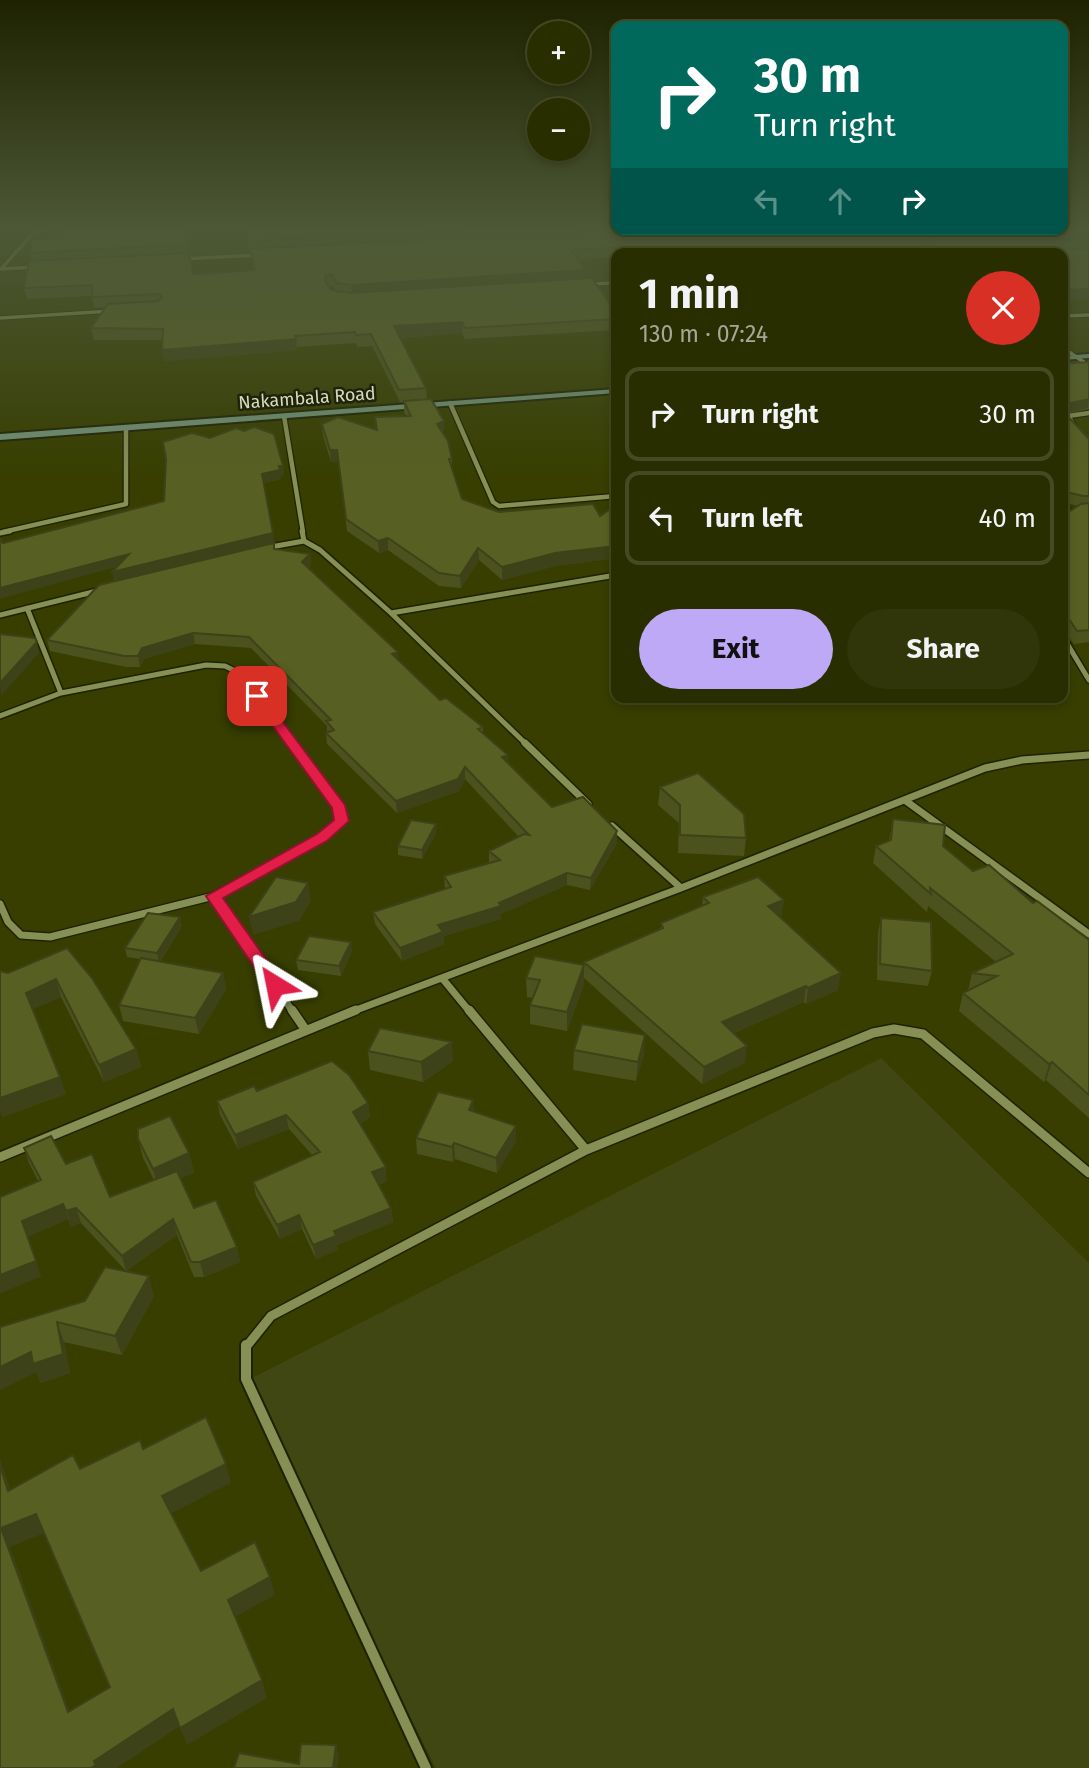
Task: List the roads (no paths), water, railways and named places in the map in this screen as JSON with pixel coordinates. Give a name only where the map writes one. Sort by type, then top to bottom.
[{"type":"main road","points":[[1068,358],[1089,356]]},
{"type":"main road","name":"Nakambala Road","points":[[0,437],[611,391]]},
{"type":"street","points":[[0,318],[119,311]]},
{"type":"street","points":[[1068,316],[1089,315]]},
{"type":"street","points":[[1068,351],[1089,366]]},
{"type":"street","points":[[450,403],[494,502],[499,506],[611,496]]},
{"type":"street","points":[[1075,426],[1068,416],[1089,413]]},
{"type":"street","points":[[284,416],[304,541]]},
{"type":"street","points":[[0,533],[126,504],[126,428]]},
{"type":"street","points":[[1068,512],[1089,511]]},
{"type":"street","points":[[253,551],[304,541],[320,550],[391,612],[596,812]]},
{"type":"street","points":[[391,612],[611,576]]},
{"type":"street","points":[[0,615],[107,588]]},
{"type":"street","points":[[27,608],[61,692]]},
{"type":"street","points":[[1068,645],[1089,680]]},
{"type":"street","points":[[0,716],[61,692],[205,665],[225,666],[241,674],[340,808],[342,821],[322,838],[214,896],[50,937],[21,935],[8,922],[0,904]]},
{"type":"street","points":[[0,1157],[305,1029],[681,888],[985,768],[1022,760],[1089,755]]},
{"type":"street","points":[[906,801],[1089,934]]},
{"type":"street","points":[[606,821],[681,888]]},
{"type":"street","points":[[214,896],[305,1029]]},
{"type":"street","points":[[442,978],[586,1150]]},
{"type":"street","points":[[426,1768],[246,1379],[246,1345],[271,1317],[586,1150],[873,1033],[894,1029],[923,1034],[1089,1173]]}]
